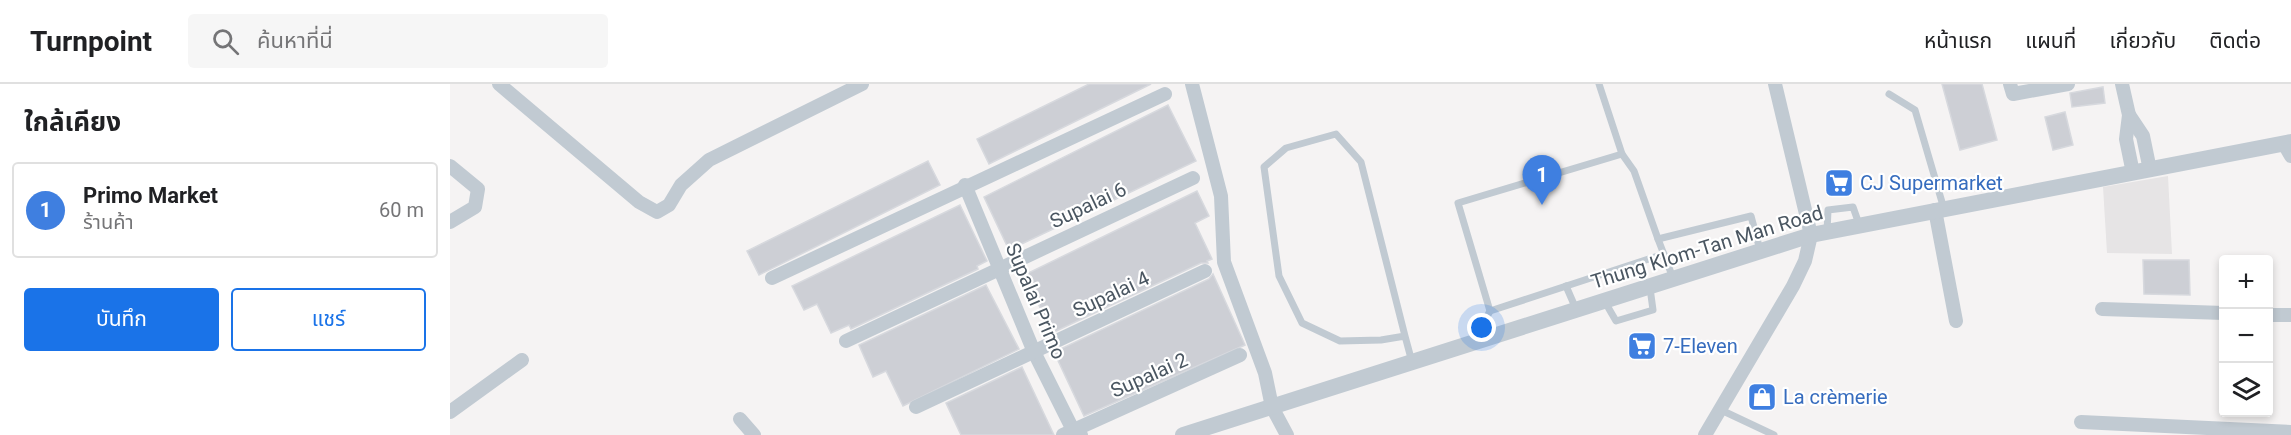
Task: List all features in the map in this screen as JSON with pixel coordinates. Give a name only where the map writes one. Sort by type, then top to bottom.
[{"type":"street","points":[[499,84],[639,202],[657,212],[669,205],[681,185],[709,160],[862,84]]},
{"type":"street","points":[[1192,84],[1221,196],[1224,262],[1258,351],[1272,407],[1287,435]]},
{"type":"street","points":[[1705,435],[1793,286],[1819,233],[1775,84]]},
{"type":"street","points":[[2011,89],[2068,84]]},
{"type":"street","points":[[2122,84],[2129,115],[2126,139],[2142,171]]},
{"type":"street","points":[[772,278],[965,185],[1165,94]]},
{"type":"street","name":"Thung Klom-Tan Man Road","points":[[1190,434],[1649,285],[1819,233],[2142,171],[2289,147]]},
{"type":"street","points":[[450,166],[478,189],[475,207],[450,222]]},
{"type":"street","name":"Supalai 6","points":[[846,341],[1192,178]]},
{"type":"street","name":"Supalai Primo","points":[[965,185],[1034,352],[1072,434]]},
{"type":"street","points":[[1940,210],[1956,321]]},
{"type":"street","name":"Supalai 4","points":[[916,407],[1205,271]]},
{"type":"street","points":[[2102,309],[2219,313]]},
{"type":"street","points":[[2273,315],[2291,315]]},
{"type":"street","name":"Supalai 2","points":[[1072,434],[1240,355]]},
{"type":"street","points":[[450,412],[522,360]]},
{"type":"street","points":[[740,419],[754,435]]},
{"type":"street","points":[[2081,422],[2291,432]]},
{"type":"lane","points":[[1599,84],[1622,154],[1634,171],[1673,278]]},
{"type":"lane","points":[[1889,94],[1915,110],[1940,210]]},
{"type":"lane","points":[[1405,336],[1381,340],[1340,341],[1302,323],[1279,276],[1264,167],[1286,147],[1336,134],[1362,162],[1412,362]]},
{"type":"lane","points":[[1490,312],[1458,203],[1622,154]]},
{"type":"lane","points":[[1658,239],[1751,216],[1760,250]]},
{"type":"lane","points":[[1487,337],[1483,324],[1490,312],[1664,254]]},
{"type":"lane","points":[[1604,300],[1616,321],[1653,310],[1649,285]]},
{"type":"lane","points":[[1566,286],[1575,309]]},
{"type":"lane","points":[[1721,410],[1774,435]]},
{"type":"shaded area","points":[[2168,176],[2172,254],[2107,253],[2103,187]]},
{"type":"building","points":[[1089,84],[1151,84],[989,164],[977,139]]},
{"type":"building","points":[[1942,84],[1982,84],[1997,140],[1960,150]]},
{"type":"building","points":[[2103,87],[2105,103],[2072,107],[2070,93]]},
{"type":"building","points":[[1168,105],[1196,161],[1009,250],[984,197]]},
{"type":"building","points":[[2065,112],[2073,145],[2053,150],[2045,117]]},
{"type":"building","points":[[928,161],[940,185],[759,275],[747,251]]},
{"type":"building","points":[[1197,191],[1209,216],[1195,223],[1212,259],[1207,261],[1208,263],[1201,263],[1052,333],[1036,299],[1032,301],[1020,277]]},
{"type":"building","points":[[960,205],[987,261],[977,266],[978,269],[851,329],[849,325],[831,333],[817,304],[804,310],[792,286]]},
{"type":"building","points":[[2143,260],[2189,260],[2190,295],[2144,294]]},
{"type":"building","points":[[1213,274],[1245,345],[1084,416],[1054,352],[1209,279]]},
{"type":"building","points":[[986,285],[1019,349],[903,406],[886,371],[873,377],[859,345]]},
{"type":"building","points":[[1022,367],[1054,435],[961,435],[946,403]]},
{"type":"place","name":"CJ Supermarket","points":[[1839,183]]},
{"type":"place","name":"Primo Market","points":[[1542,205]]},
{"type":"place","name":"7-Eleven","points":[[1642,346]]},
{"type":"place","name":"La crèmerie","points":[[1762,397]]}]
